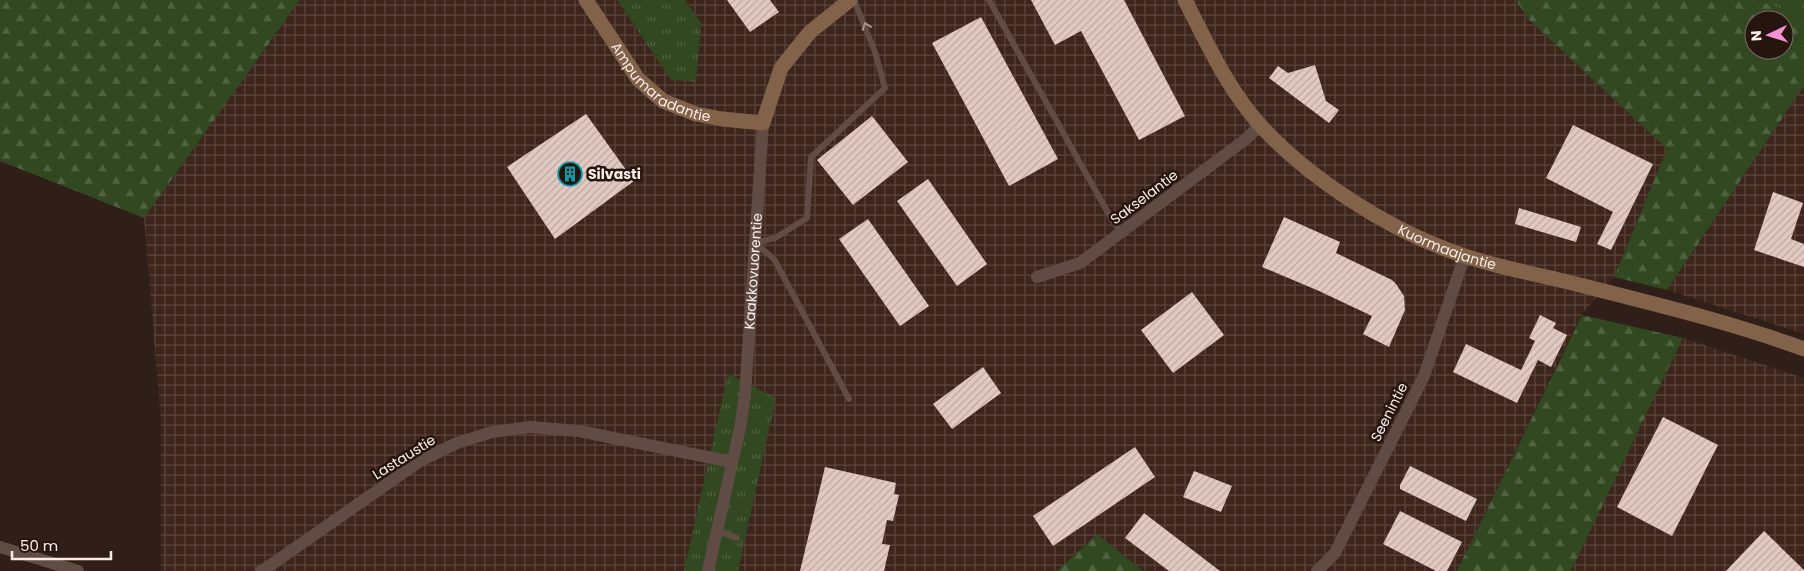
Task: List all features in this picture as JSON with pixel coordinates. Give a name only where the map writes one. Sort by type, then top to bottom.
[{"type":"street","name":"Ampumaradantie","points":[[586,0],[638,79],[663,101],[696,114],[722,119],[763,122]]},
{"type":"street","name":"Kaakkovuorentie","points":[[708,571],[740,428],[745,395],[763,122],[781,68],[810,32],[850,0]]},
{"type":"street","name":"Kuormaajantie","points":[[1185,0],[1233,90],[1260,126],[1301,163],[1376,216],[1411,235],[1450,251],[1741,327],[1804,349]]},
{"type":"street","name":"Sakselantie","points":[[1037,277],[1080,263],[1246,139],[1260,126]]},
{"type":"street","name":"Seenintie","points":[[1317,571],[1335,553],[1424,376],[1465,255]]},
{"type":"street","name":"Lastaustie","points":[[260,571],[273,564],[420,461],[457,443],[492,432],[530,427],[579,431],[732,462]]},
{"type":"street","points":[[0,547],[78,571]]},
{"type":"lane","points":[[755,243],[775,238],[807,218],[811,157],[885,88],[875,52],[854,0]]},
{"type":"lane","points":[[989,0],[1112,220],[1121,232]]},
{"type":"lane","points":[[755,243],[774,259],[849,399]]},
{"type":"lane","points":[[717,532],[737,538]]},
{"type":"shaded area","points":[[300,0],[617,0],[671,80],[701,23],[685,0],[1516,0],[1528,19],[1667,149],[1614,277],[1581,315],[1457,571],[1143,571],[1097,535],[1057,571],[738,571],[775,399],[729,374],[684,571],[161,571],[161,420],[144,218]]},
{"type":"shaded area","points":[[1804,86],[1804,334],[1667,290]]},
{"type":"shaded area","points":[[1683,338],[1804,378],[1804,571],[1571,571]]},
{"type":"green space","points":[[0,0],[300,0],[144,218],[0,161]]},
{"type":"green space","points":[[617,0],[685,0],[701,23],[696,82],[671,80]]},
{"type":"green space","points":[[1516,0],[1757,0],[1783,10],[1744,10],[1744,60],[1794,60],[1794,14],[1804,18],[1804,86],[1667,290],[1614,277],[1667,149],[1528,19]]},
{"type":"green space","points":[[1757,0],[1804,0],[1804,18],[1794,14],[1794,10],[1783,10]]},
{"type":"green space","points":[[1582,315],[1683,338],[1571,571],[1457,571]]},
{"type":"green space","points":[[728,374],[776,398],[738,571],[684,571]]},
{"type":"green space","points":[[1097,534],[1143,571],[1057,571]]},
{"type":"building","points":[[727,0],[770,0],[779,12],[750,32]]},
{"type":"building","points":[[1031,0],[1124,0],[1185,116],[1139,140],[1081,31],[1055,45]]},
{"type":"building","points":[[981,17],[1058,159],[1009,186],[932,43]]},
{"type":"building","points":[[1315,65],[1326,101],[1339,110],[1329,123],[1269,78],[1278,66],[1288,73]]},
{"type":"building","name":"Silvasti","points":[[586,114],[634,181],[555,239],[507,167]]},
{"type":"building","points":[[872,116],[908,162],[853,205],[817,160]]},
{"type":"building","points":[[1573,125],[1653,164],[1611,250],[1597,244],[1613,212],[1546,178]]},
{"type":"building","points":[[928,179],[987,264],[957,286],[897,201]]},
{"type":"building","points":[[1773,192],[1803,203],[1791,239],[1804,244],[1804,267],[1754,250]]},
{"type":"building","points":[[1519,208],[1581,227],[1576,242],[1515,224]]},
{"type":"building","points":[[1284,217],[1340,242],[1336,253],[1392,280],[1396,284],[1404,296],[1405,310],[1389,347],[1363,334],[1372,316],[1262,267]]},
{"type":"building","points":[[868,219],[929,306],[900,326],[839,239]]},
{"type":"building","points":[[1192,292],[1224,335],[1173,373],[1141,330]]},
{"type":"building","points":[[1540,315],[1556,323],[1553,328],[1567,335],[1551,367],[1538,360],[1517,403],[1453,372],[1466,344],[1521,370],[1535,341],[1529,338]]},
{"type":"building","points":[[983,367],[1001,393],[952,429],[933,404]]},
{"type":"building","points":[[1663,417],[1718,445],[1672,536],[1617,507]]},
{"type":"building","points":[[1135,447],[1155,477],[1053,546],[1033,516]]},
{"type":"building","points":[[1410,466],[1477,499],[1466,521],[1400,489],[1400,485]]},
{"type":"building","points":[[825,467],[896,483],[894,494],[899,495],[893,521],[887,520],[882,544],[890,545],[884,571],[800,571]]},
{"type":"building","points":[[1194,471],[1232,486],[1221,512],[1183,497]]},
{"type":"building","points":[[1400,511],[1462,542],[1447,571],[1436,571],[1383,544]]},
{"type":"building","points":[[1144,513],[1220,571],[1169,571],[1125,538]]},
{"type":"building","points":[[1764,531],[1804,570],[1804,571],[1726,571]]},
{"type":"place","name":"Silvasti","points":[[570,174]]}]
